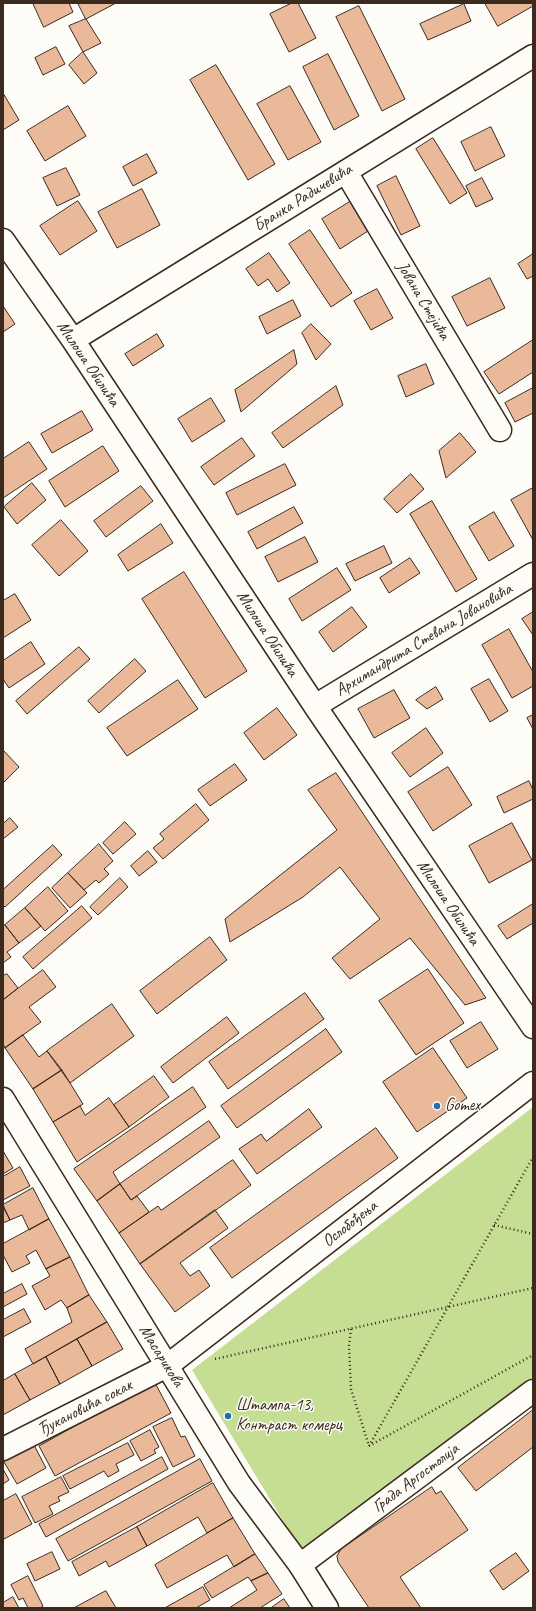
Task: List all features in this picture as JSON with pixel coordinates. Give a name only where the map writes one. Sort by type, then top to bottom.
[{"type":"street","name":"Бранка Радичевића","points":[[73,340],[533,56]]},
{"type":"street","name":"Јована Стејића","points":[[346,172],[500,430]]},
{"type":"street","name":"Милоша Обилића","points":[[3,240],[73,340],[315,706],[533,1027]]},
{"type":"street","name":"Архимандрита Стевана Јовановића","points":[[315,706],[533,574]]},
{"type":"street","name":"Ослобођења","points":[[167,1366],[533,1083]]},
{"type":"street","name":"Масарикова","points":[[3,1099],[239,1483],[300,1565],[327,1608]]},
{"type":"street","name":"Ђукановића сокак","points":[[3,1449],[167,1366]]},
{"type":"street","name":"Града Аргостолија","points":[[300,1565],[533,1391]]},
{"type":"path","points":[[369,1446],[533,1157]]},
{"type":"path","points":[[494,1225],[533,1234]]},
{"type":"path","points":[[210,1360],[533,1288]]},
{"type":"path","points":[[351,1329],[349,1346],[351,1389],[369,1446]]},
{"type":"path","points":[[369,1446],[533,1355]]},
{"type":"green space","points":[[533,1107],[533,1382],[306,1559],[192,1370]]},
{"type":"building","points":[[33,3],[69,3],[73,12],[44,27]]},
{"type":"building","points":[[78,3],[116,3],[86,19]]},
{"type":"building","points":[[292,3],[298,3],[316,38],[289,52],[270,14]]},
{"type":"building","points":[[485,3],[533,3],[533,6],[498,26]]},
{"type":"building","points":[[464,4],[471,21],[428,40],[420,24]]},
{"type":"building","points":[[359,6],[405,99],[382,111],[336,17]]},
{"type":"building","points":[[86,19],[101,43],[83,52],[69,26]]},
{"type":"building","points":[[56,47],[65,64],[43,75],[35,58]]},
{"type":"building","points":[[83,52],[97,73],[84,84],[69,65]]},
{"type":"building","points":[[328,54],[359,116],[334,130],[303,67]]},
{"type":"building","points":[[216,65],[275,164],[248,180],[190,80]]},
{"type":"building","points":[[290,86],[321,142],[288,160],[257,104]]},
{"type":"building","points":[[3,93],[19,120],[3,130]]},
{"type":"building","points":[[68,106],[86,136],[45,161],[27,131]]},
{"type":"building","points":[[491,127],[505,156],[475,171],[461,142]]},
{"type":"building","points":[[433,138],[467,193],[450,204],[416,149]]},
{"type":"building","points":[[147,154],[157,173],[133,186],[123,167]]},
{"type":"building","points":[[66,168],[80,195],[57,206],[43,178]]},
{"type":"building","points":[[396,176],[420,226],[401,235],[377,186]]},
{"type":"building","points":[[482,178],[493,199],[476,207],[466,186]]},
{"type":"building","points":[[142,189],[160,225],[117,248],[98,212]]},
{"type":"building","points":[[353,200],[371,229],[340,249],[322,219]]},
{"type":"building","points":[[78,201],[97,231],[60,255],[40,226]]},
{"type":"building","points":[[310,230],[352,293],[331,307],[289,244]]},
{"type":"building","points":[[269,253],[290,283],[277,292],[268,279],[258,286],[246,269]]},
{"type":"building","points":[[533,254],[533,276],[527,279],[518,264]]},
{"type":"building","points":[[490,278],[505,308],[467,326],[452,297]]},
{"type":"building","points":[[377,289],[393,318],[371,330],[354,301]]},
{"type":"building","points":[[293,300],[301,316],[267,334],[259,317]]},
{"type":"building","points":[[3,306],[15,324],[3,332]]},
{"type":"building","points":[[311,324],[331,344],[316,360],[302,333]]},
{"type":"building","points":[[157,334],[164,346],[133,366],[125,354]]},
{"type":"building","points":[[533,340],[533,372],[499,394],[484,372]]},
{"type":"building","points":[[294,350],[297,364],[241,412],[235,390]]},
{"type":"building","points":[[426,364],[434,384],[406,397],[398,376]]},
{"type":"building","points":[[336,386],[343,405],[283,448],[272,433]]},
{"type":"building","points":[[533,388],[533,413],[515,422],[505,403]]},
{"type":"building","points":[[211,398],[225,421],[192,442],[178,419]]},
{"type":"building","points":[[82,411],[93,430],[52,453],[41,434]]},
{"type":"building","points":[[460,433],[476,452],[446,478],[439,451]]},
{"type":"building","points":[[242,438],[255,456],[214,485],[201,467]]},
{"type":"building","points":[[29,442],[47,469],[3,498],[3,459]]},
{"type":"building","points":[[103,446],[119,471],[65,507],[49,481]]},
{"type":"building","points":[[285,464],[296,485],[237,515],[226,493]]},
{"type":"building","points":[[411,474],[424,489],[397,513],[384,499]]},
{"type":"building","points":[[32,483],[46,500],[17,524],[4,507]]},
{"type":"building","points":[[141,486],[153,501],[106,537],[94,521]]},
{"type":"building","points":[[533,488],[533,540],[511,500]]},
{"type":"building","points":[[432,501],[477,579],[456,592],[410,514]]},
{"type":"building","points":[[294,507],[303,523],[257,549],[248,532]]},
{"type":"building","points":[[494,512],[514,546],[489,561],[469,527]]},
{"type":"building","points":[[61,520],[88,551],[59,576],[32,545]]},
{"type":"building","points":[[161,524],[173,543],[128,571],[118,555]]},
{"type":"building","points":[[305,537],[318,562],[278,582],[265,557]]},
{"type":"building","points":[[384,546],[392,563],[355,581],[346,564]]},
{"type":"building","points":[[410,558],[420,573],[389,593],[380,578]]},
{"type":"building","points":[[337,568],[351,590],[302,621],[289,599]]},
{"type":"building","points":[[184,572],[247,671],[205,698],[142,599]]},
{"type":"building","points":[[15,594],[31,620],[3,638],[3,601]]},
{"type":"building","points":[[352,607],[367,627],[333,652],[319,632]]},
{"type":"building","points":[[533,612],[533,635],[522,619]]},
{"type":"building","points":[[509,629],[533,672],[533,686],[512,698],[482,645]]},
{"type":"building","points":[[31,642],[45,664],[9,688],[3,679],[3,661]]},
{"type":"building","points":[[79,647],[90,659],[27,714],[16,701]]},
{"type":"building","points":[[135,659],[146,671],[99,713],[88,701]]},
{"type":"building","points":[[489,679],[508,711],[490,722],[471,689]]},
{"type":"building","points":[[178,680],[198,709],[127,756],[107,728]]},
{"type":"building","points":[[436,687],[443,699],[427,709],[416,700]]},
{"type":"building","points":[[394,690],[410,718],[374,738],[358,709]]},
{"type":"building","points":[[277,708],[297,735],[264,760],[244,733]]},
{"type":"building","points":[[533,715],[533,729],[527,718]]},
{"type":"building","points":[[426,728],[443,753],[410,777],[392,753]]},
{"type":"building","points":[[3,750],[19,767],[3,783]]},
{"type":"building","points":[[235,764],[247,780],[210,806],[198,790]]},
{"type":"building","points":[[448,767],[472,805],[433,831],[408,792]]},
{"type":"building","points":[[336,773],[486,998],[465,1005],[410,938],[350,979],[332,958],[380,919],[340,867],[303,897],[230,942],[225,919],[337,830],[308,790]]},
{"type":"building","points":[[529,781],[533,790],[533,799],[504,813],[497,797]]},
{"type":"building","points":[[196,804],[209,820],[163,859],[153,848],[164,839],[160,834]]},
{"type":"building","points":[[10,818],[18,827],[3,839],[3,824]]},
{"type":"building","points":[[125,822],[136,834],[113,854],[103,843]]},
{"type":"building","points":[[512,823],[532,860],[489,883],[469,846]]},
{"type":"building","points":[[99,844],[113,861],[104,869],[109,874],[99,883],[96,880],[84,890],[68,873]]},
{"type":"building","points":[[53,845],[62,855],[5,907],[3,905],[3,890]]},
{"type":"building","points":[[148,851],[157,862],[139,876],[131,866]]},
{"type":"building","points":[[68,873],[87,893],[70,908],[52,888]]},
{"type":"building","points":[[120,878],[128,887],[98,915],[90,907]]},
{"type":"building","points":[[48,887],[68,911],[45,931],[25,908]]},
{"type":"building","points":[[533,904],[533,923],[507,939],[498,926]]},
{"type":"building","points":[[82,906],[92,918],[33,969],[23,957]]},
{"type":"building","points":[[25,908],[41,926],[19,943],[5,925]]},
{"type":"building","points":[[5,925],[19,943],[7,952],[11,957],[3,963],[3,927]]},
{"type":"building","points":[[210,937],[227,960],[157,1014],[140,991]]},
{"type":"building","points":[[428,969],[464,1023],[416,1055],[379,1001]]},
{"type":"building","points":[[43,970],[56,987],[29,1007],[41,1022],[5,1048],[3,1044],[3,1000]]},
{"type":"building","points":[[7,974],[18,988],[3,1000],[3,976]]},
{"type":"building","points":[[305,993],[324,1019],[228,1089],[209,1062]]},
{"type":"building","points":[[112,1004],[134,1036],[70,1083],[47,1051]]},
{"type":"building","points":[[227,1017],[239,1033],[173,1083],[161,1067]]},
{"type":"building","points":[[481,1022],[498,1049],[467,1068],[450,1041]]},
{"type":"building","points":[[326,1029],[342,1052],[237,1128],[221,1106]]},
{"type":"building","points":[[23,1035],[39,1057],[47,1051],[62,1070],[33,1089],[5,1048]]},
{"type":"building","points":[[433,1048],[467,1098],[417,1132],[383,1082]]},
{"type":"building","points":[[62,1070],[83,1104],[53,1122],[33,1089]]},
{"type":"building","points":[[154,1076],[169,1097],[129,1127],[114,1105]]},
{"type":"building","points":[[193,1087],[206,1107],[113,1172],[120,1184],[97,1201],[74,1169]]},
{"type":"building","points":[[109,1098],[129,1127],[77,1162],[53,1122],[80,1106],[85,1115]]},
{"type":"building","points":[[309,1109],[322,1127],[257,1174],[239,1149],[261,1134],[266,1141]]},
{"type":"building","points":[[209,1121],[220,1137],[131,1200],[120,1184]]},
{"type":"building","points":[[376,1128],[398,1158],[232,1278],[210,1248]]},
{"type":"building","points":[[3,1151],[13,1168],[3,1174]]},
{"type":"building","points":[[233,1160],[251,1185],[140,1264],[119,1233],[158,1206],[161,1210]]},
{"type":"building","points":[[20,1167],[30,1186],[3,1200],[3,1177]]},
{"type":"building","points":[[120,1184],[131,1200],[137,1196],[149,1212],[119,1233],[97,1201]]},
{"type":"building","points":[[33,1188],[49,1219],[29,1230],[22,1215],[10,1220],[3,1205]]},
{"type":"building","points":[[3,1207],[10,1220],[3,1223]]},
{"type":"building","points":[[215,1210],[228,1228],[180,1263],[190,1276],[199,1270],[210,1286],[175,1312],[140,1264]]},
{"type":"building","points":[[49,1219],[70,1257],[46,1269],[36,1250],[26,1256],[30,1263],[12,1272],[3,1255],[3,1244]]},
{"type":"building","points":[[70,1257],[89,1295],[67,1308],[61,1300],[45,1310],[32,1286],[50,1276],[46,1269]]},
{"type":"building","points":[[22,1284],[27,1294],[3,1307],[3,1294]]},
{"type":"building","points":[[89,1295],[107,1322],[33,1364],[25,1349],[72,1322],[67,1308]]},
{"type":"building","points":[[24,1309],[31,1322],[3,1337],[3,1320]]},
{"type":"building","points":[[107,1322],[123,1349],[92,1366],[77,1339]]},
{"type":"building","points":[[77,1339],[92,1366],[60,1384],[46,1357]]},
{"type":"building","points":[[46,1357],[60,1384],[30,1400],[15,1374]]},
{"type":"building","points":[[15,1374],[30,1400],[3,1415],[3,1381]]},
{"type":"building","points":[[153,1379],[171,1413],[55,1476],[39,1446],[87,1419],[85,1416]]},
{"type":"building","points":[[533,1410],[533,1447],[476,1491],[458,1468]]},
{"type":"building","points":[[172,1418],[181,1437],[185,1436],[195,1456],[173,1467],[153,1427]]},
{"type":"building","points":[[150,1430],[159,1447],[154,1450],[156,1453],[141,1461],[130,1441]]},
{"type":"building","points":[[128,1443],[134,1455],[116,1464],[119,1471],[108,1477],[104,1471],[70,1489],[63,1476]]},
{"type":"building","points":[[34,1445],[46,1468],[17,1484],[4,1462]]},
{"type":"building","points":[[162,1457],[168,1469],[46,1537],[39,1524]]},
{"type":"building","points":[[200,1459],[212,1481],[68,1561],[56,1539]]},
{"type":"building","points":[[3,1469],[9,1480],[3,1484]]},
{"type":"building","points":[[61,1477],[69,1492],[58,1497],[60,1501],[49,1506],[53,1514],[35,1523],[22,1497]]},
{"type":"building","points":[[213,1483],[233,1518],[207,1533],[198,1517],[147,1546],[137,1527]]},
{"type":"building","points":[[432,1487],[436,1494],[441,1491],[468,1530],[400,1577],[421,1608],[369,1608],[338,1562],[337,1556],[341,1549]]},
{"type":"building","points":[[16,1494],[32,1524],[4,1539],[3,1501]]},
{"type":"building","points":[[233,1518],[255,1554],[234,1567],[227,1555],[167,1588],[155,1565]]},
{"type":"building","points":[[137,1527],[147,1546],[109,1567],[106,1561],[79,1576],[72,1562]]},
{"type":"building","points":[[52,1552],[60,1569],[35,1581],[27,1564]]},
{"type":"building","points":[[516,1553],[529,1571],[503,1590],[490,1571]]},
{"type":"building","points":[[255,1554],[268,1573],[251,1581],[248,1577],[212,1598],[204,1585]]},
{"type":"building","points":[[268,1573],[282,1594],[260,1608],[229,1608],[257,1590],[251,1581]]},
{"type":"building","points":[[28,1576],[43,1606],[40,1608],[28,1608],[23,1598],[19,1600],[11,1585]]},
{"type":"building","points":[[203,1587],[210,1600],[196,1608],[165,1608]]},
{"type":"building","points":[[106,1591],[116,1608],[74,1608]]},
{"type":"building","points":[[13,1597],[19,1608],[3,1608],[3,1603]]},
{"type":"building","points":[[284,1599],[290,1608],[271,1608]]},
{"type":"place","name":"Gomex","points":[[437,1106]]},
{"type":"place","name":"Штампа-13, Контраст комерц","points":[[228,1416]]}]
